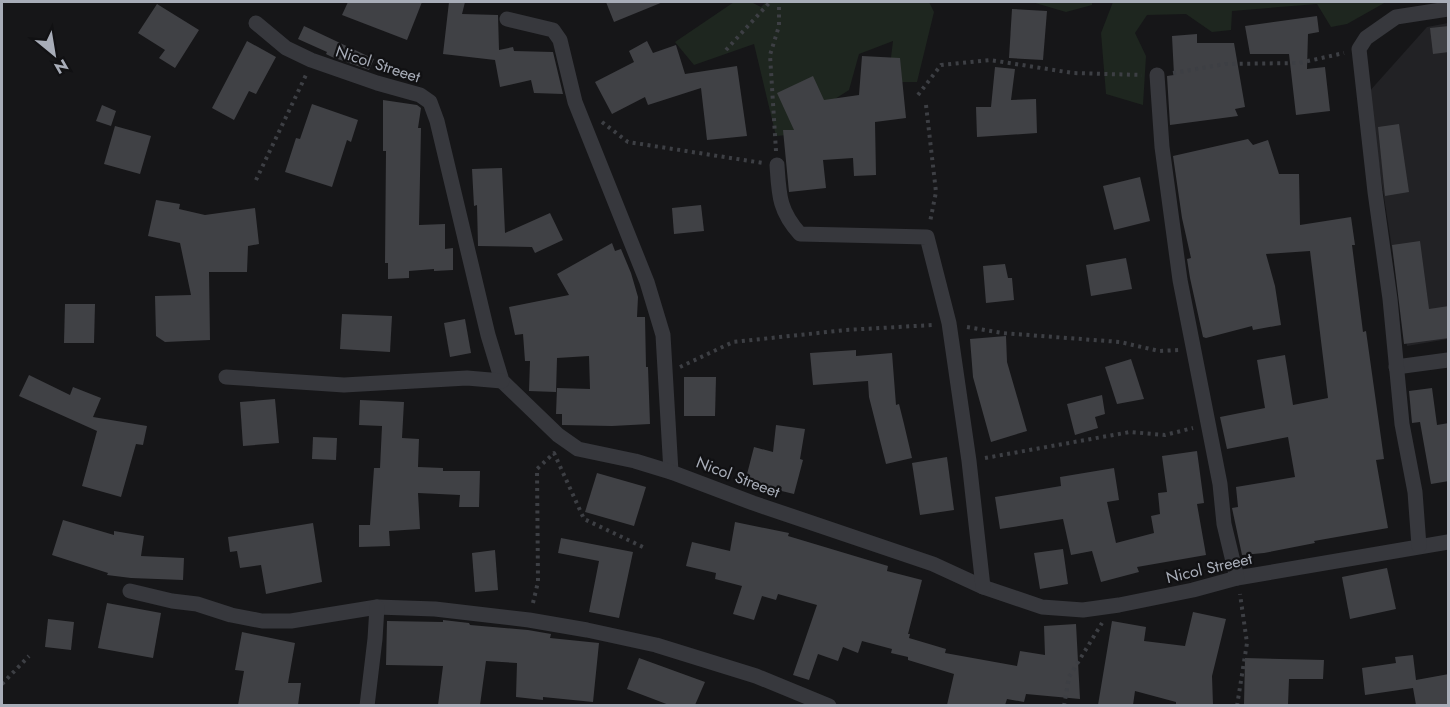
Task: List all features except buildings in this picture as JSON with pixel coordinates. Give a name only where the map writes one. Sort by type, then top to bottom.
[{"type":"street","points":[[1419,546],[1414,492],[1402,424],[1359,49],[1366,38],[1396,17],[1449,9]]},
{"type":"street","points":[[507,18],[553,30],[557,34],[575,102],[647,282],[663,335],[672,472]]},
{"type":"street","name":"Nicol Streeet","points":[[256,23],[286,48],[311,60],[376,84],[420,95],[430,102],[437,121],[488,335],[502,381],[558,435],[578,449],[635,461],[672,472],[753,503],[933,564],[983,587],[1042,607],[1083,610],[1119,605],[1193,590],[1237,578],[1449,542]]},
{"type":"street","points":[[1157,75],[1162,147],[1180,280],[1220,484],[1224,524],[1237,578]]},
{"type":"street","points":[[777,165],[780,202],[789,222],[800,234],[927,237],[949,324],[969,461],[983,587]]},
{"type":"street","points":[[1396,367],[1449,360]]},
{"type":"street","points":[[226,377],[344,385],[467,378],[502,381]]},
{"type":"street","points":[[130,591],[172,601],[197,604],[231,615],[261,621],[291,621],[376,607],[435,609],[529,620],[656,645],[756,676],[829,705]]},
{"type":"street","points":[[367,705],[375,639],[376,607]]},
{"type":"path","points":[[726,50],[770,2]]},
{"type":"path","points":[[575,102],[628,142],[777,165],[770,55],[778,26],[779,2]]},
{"type":"path","points":[[918,95],[941,65],[990,60],[1073,73],[1157,75],[1225,64],[1299,63],[1359,49]]},
{"type":"path","points":[[256,180],[303,83],[311,60]]},
{"type":"path","points":[[927,105],[936,192],[927,237]]},
{"type":"path","points":[[665,374],[733,342],[809,336],[846,330],[949,324],[1002,333],[1120,342],[1159,351],[1192,349]]},
{"type":"path","points":[[969,461],[1130,432],[1165,435],[1209,424]]},
{"type":"path","points":[[529,620],[538,582],[537,469],[554,453],[584,519],[645,548]]},
{"type":"path","points":[[1064,705],[1070,677],[1103,621],[1119,605]]},
{"type":"path","points":[[1237,705],[1247,643],[1243,608]]},
{"type":"path","points":[[2,684],[29,656]]},
{"type":"shaded area","points":[[734,2],[751,2],[761,7],[766,2],[929,2],[934,12],[917,82],[888,82],[893,41],[859,54],[849,90],[821,108],[812,133],[776,136],[754,44],[694,65],[675,42]]},
{"type":"shaded area","points":[[1032,2],[1092,2],[1092,5],[1066,12]]},
{"type":"shaded area","points":[[1113,2],[1386,2],[1347,24],[1331,27],[1317,4],[1232,11],[1231,30],[1212,32],[1186,14],[1147,15],[1135,33],[1146,56],[1143,105],[1106,94],[1101,33]]},
{"type":"shaded area","points":[[1448,23],[1448,339],[1407,346],[1368,93],[1427,27]]}]
